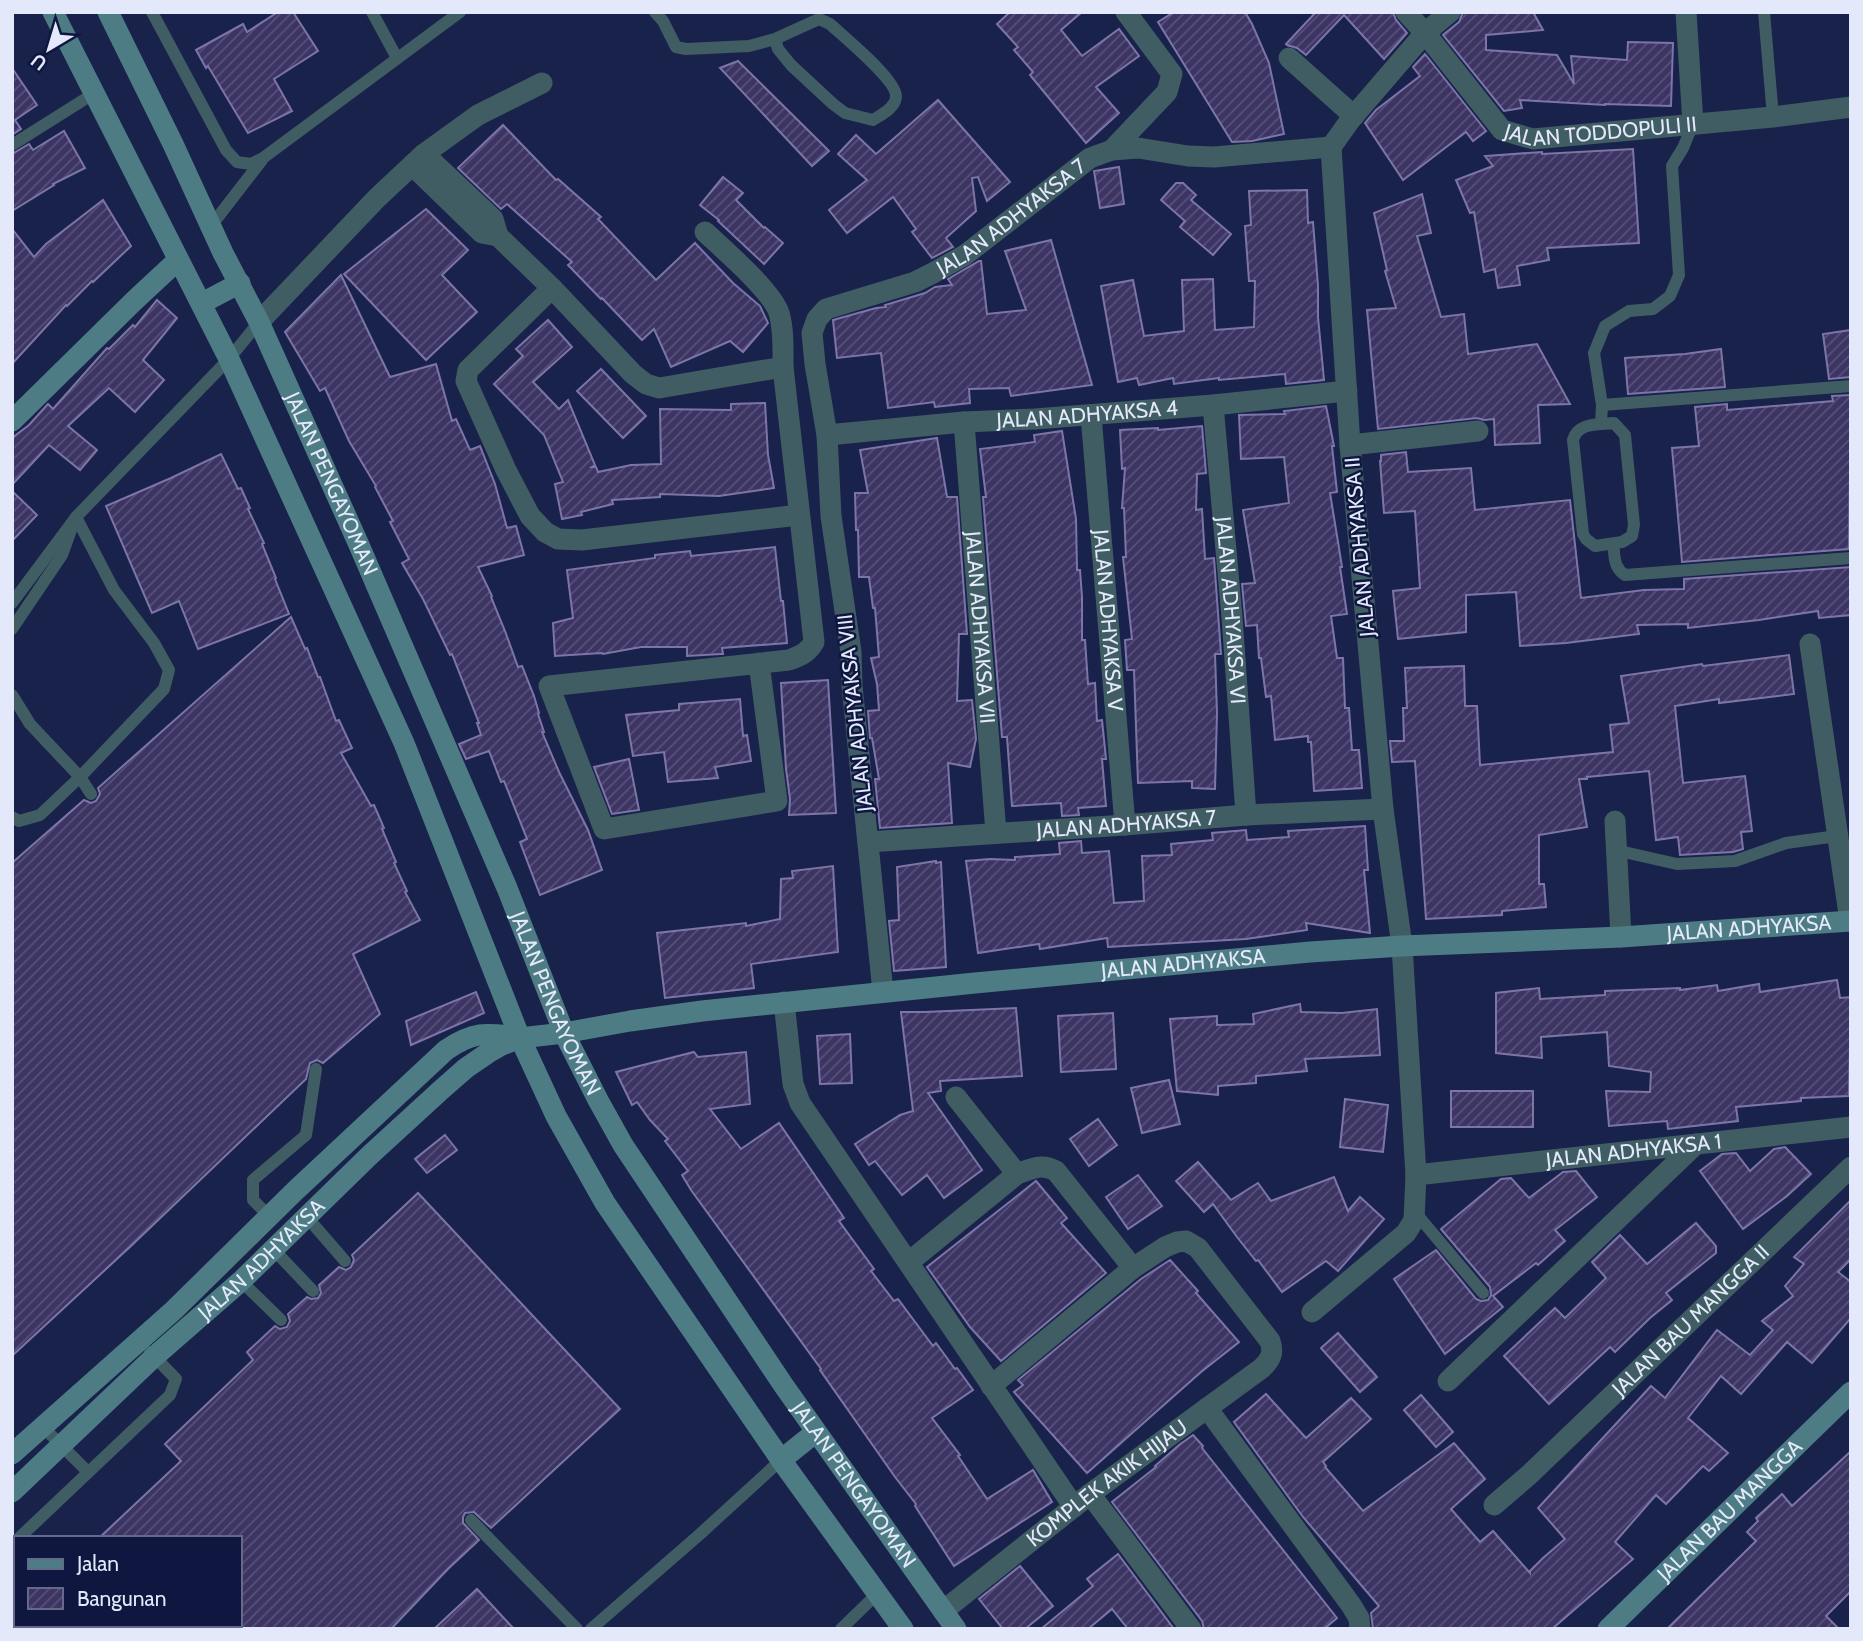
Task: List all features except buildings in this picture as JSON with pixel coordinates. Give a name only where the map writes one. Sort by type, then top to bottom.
[{"type":"street","name":"JALAN PENGAYOMAN","points":[[52,12],[229,359],[404,743],[520,1038],[555,1116],[605,1203],[781,1460],[902,1628]]},
{"type":"street","name":"JALAN PENGAYOMAN","points":[[108,12],[259,321],[497,864],[564,1033],[623,1145],[776,1375],[956,1629]]},
{"type":"street","points":[[1112,150],[1167,92],[1172,74],[1126,12]]},
{"type":"street","name":"JALAN TODDOPULI II","points":[[1406,12],[1502,130],[1533,139],[1773,117],[1851,107]]},
{"type":"street","points":[[1331,147],[1425,33],[1450,12]]},
{"type":"street","points":[[1686,12],[1693,124]]},
{"type":"street","points":[[1289,58],[1354,116]]},
{"type":"street","points":[[259,321],[377,198],[418,160],[478,115],[542,83]]},
{"type":"street","name":"JALAN ADHYAKSA 7","points":[[827,435],[812,333],[820,314],[826,309],[915,282],[933,273],[965,254],[1090,158],[1112,150],[1138,148],[1214,157],[1331,147]]},
{"type":"street","name":"JALAN ADHYAKSA II","points":[[1331,147],[1350,445],[1383,809],[1402,946],[1416,1175]]},
{"type":"street","points":[[418,160],[493,219],[498,236],[552,288],[633,374],[646,384],[659,388],[783,367]]},
{"type":"street","points":[[705,232],[744,269],[776,306],[781,327],[783,367],[814,642],[809,650],[789,660],[759,663],[549,686],[604,829],[777,801],[759,663]]},
{"type":"street","points":[[12,421],[178,260]]},
{"type":"street","points":[[202,303],[240,283]]},
{"type":"street","points":[[552,288],[466,375],[466,381],[506,470],[530,516],[545,532],[558,539],[582,540],[799,515]]},
{"type":"street","name":"JALAN ADHYAKSA 4","points":[[827,435],[964,422],[1213,405],[1347,391]]},
{"type":"street","name":"JALAN ADHYAKSA VI","points":[[1213,405],[1246,815]]},
{"type":"street","name":"JALAN ADHYAKSA V","points":[[1091,415],[1125,825]]},
{"type":"street","name":"JALAN ADHYAKSA VII","points":[[964,422],[996,833]]},
{"type":"street","points":[[1350,445],[1479,431]]},
{"type":"street","name":"JALAN ADHYAKSA VIII","points":[[827,435],[831,516],[851,652],[852,686],[883,992]]},
{"type":"street","points":[[1810,644],[1844,835],[1851,921]]},
{"type":"street","name":"JALAN ADHYAKSA 7","points":[[868,842],[1246,815],[1383,809]]},
{"type":"street","points":[[1615,821],[1621,937]]},
{"type":"street","name":"JALAN ADHYAKSA","points":[[12,1492],[466,1068],[502,1045],[520,1038],[642,1019],[784,1002],[1115,969],[1402,946],[1621,937],[1851,921]]},
{"type":"street","points":[[784,1002],[793,1084],[800,1103],[990,1386],[1082,1501],[1191,1629]]},
{"type":"street","name":"JALAN ADHYAKSA","points":[[12,1454],[174,1310],[269,1216],[446,1050],[461,1040],[488,1033],[520,1038]]},
{"type":"street","points":[[956,1097],[1017,1174]]},
{"type":"street","name":"JALAN ADHYAKSA 1","points":[[1416,1175],[1851,1127]]},
{"type":"street","points":[[1448,1381],[1696,1144]]},
{"type":"street","points":[[909,1262],[1017,1174],[1048,1166],[1056,1171],[1133,1268],[990,1386]]},
{"type":"street","name":"JALAN BAU MANGGA II","points":[[1494,1505],[1529,1475],[1851,1167]]},
{"type":"street","points":[[1312,1312],[1406,1233],[1414,1220],[1416,1175]]},
{"type":"street","name":"KOMPLEK AKIK HIJAU","points":[[943,1611],[1082,1501],[1262,1368],[1272,1356],[1270,1341],[1198,1248],[1186,1241],[1177,1242],[1133,1268]]},
{"type":"street","name":"JALAN BAU MANGGA","points":[[1608,1629],[1851,1392]]},
{"type":"street","points":[[1207,1408],[1351,1605],[1359,1618],[1360,1629]]},
{"type":"street","points":[[781,1460],[817,1432]]},
{"type":"lane","points":[[152,12],[226,150],[237,162],[251,164],[263,158],[460,12]]},
{"type":"lane","points":[[372,12],[397,58]]},
{"type":"lane","points":[[655,12],[663,21],[676,47],[686,49],[749,46],[775,39],[819,19],[830,23],[888,78],[896,91],[896,100],[888,111],[873,120],[845,113],[817,91],[791,65],[778,49],[775,39]]},
{"type":"lane","points":[[1764,12],[1773,117]]},
{"type":"lane","points":[[12,145],[93,94]]},
{"type":"lane","points":[[1601,424],[1602,405],[1594,353],[1605,326],[1629,311],[1653,309],[1670,296],[1679,275],[1672,166],[1693,124]]},
{"type":"lane","points":[[211,226],[263,158]]},
{"type":"lane","points":[[12,603],[76,517],[229,359],[259,321]]},
{"type":"lane","points":[[1602,405],[1851,386]]},
{"type":"lane","points":[[1614,423],[1625,435],[1634,525],[1632,536],[1613,544],[1595,545],[1583,534],[1573,440],[1575,432],[1580,428],[1614,423]]},
{"type":"lane","points":[[12,629],[62,555],[76,517]]},
{"type":"lane","points":[[12,817],[19,821],[40,815],[164,689],[169,670],[154,643],[114,590],[76,517]]},
{"type":"lane","points":[[1613,544],[1615,565],[1625,575],[1851,558]]},
{"type":"lane","points":[[12,695],[30,724],[92,793]]},
{"type":"lane","points":[[1615,850],[1677,864],[1735,861],[1786,843],[1844,835]]},
{"type":"lane","points":[[269,1216],[253,1200],[253,1180],[306,1135],[316,1069]]},
{"type":"lane","points":[[1414,1211],[1483,1293]]},
{"type":"lane","points":[[306,1216],[345,1261]]},
{"type":"lane","points":[[273,1249],[313,1291]]},
{"type":"lane","points":[[241,1281],[281,1320]]},
{"type":"lane","points":[[21,1536],[170,1395],[176,1379],[139,1341]]},
{"type":"lane","points":[[43,1427],[88,1472]]},
{"type":"lane","points":[[591,1629],[781,1460]]},
{"type":"lane","points":[[471,1520],[577,1629]]},
{"type":"lane","points":[[841,1629],[877,1594]]}]
